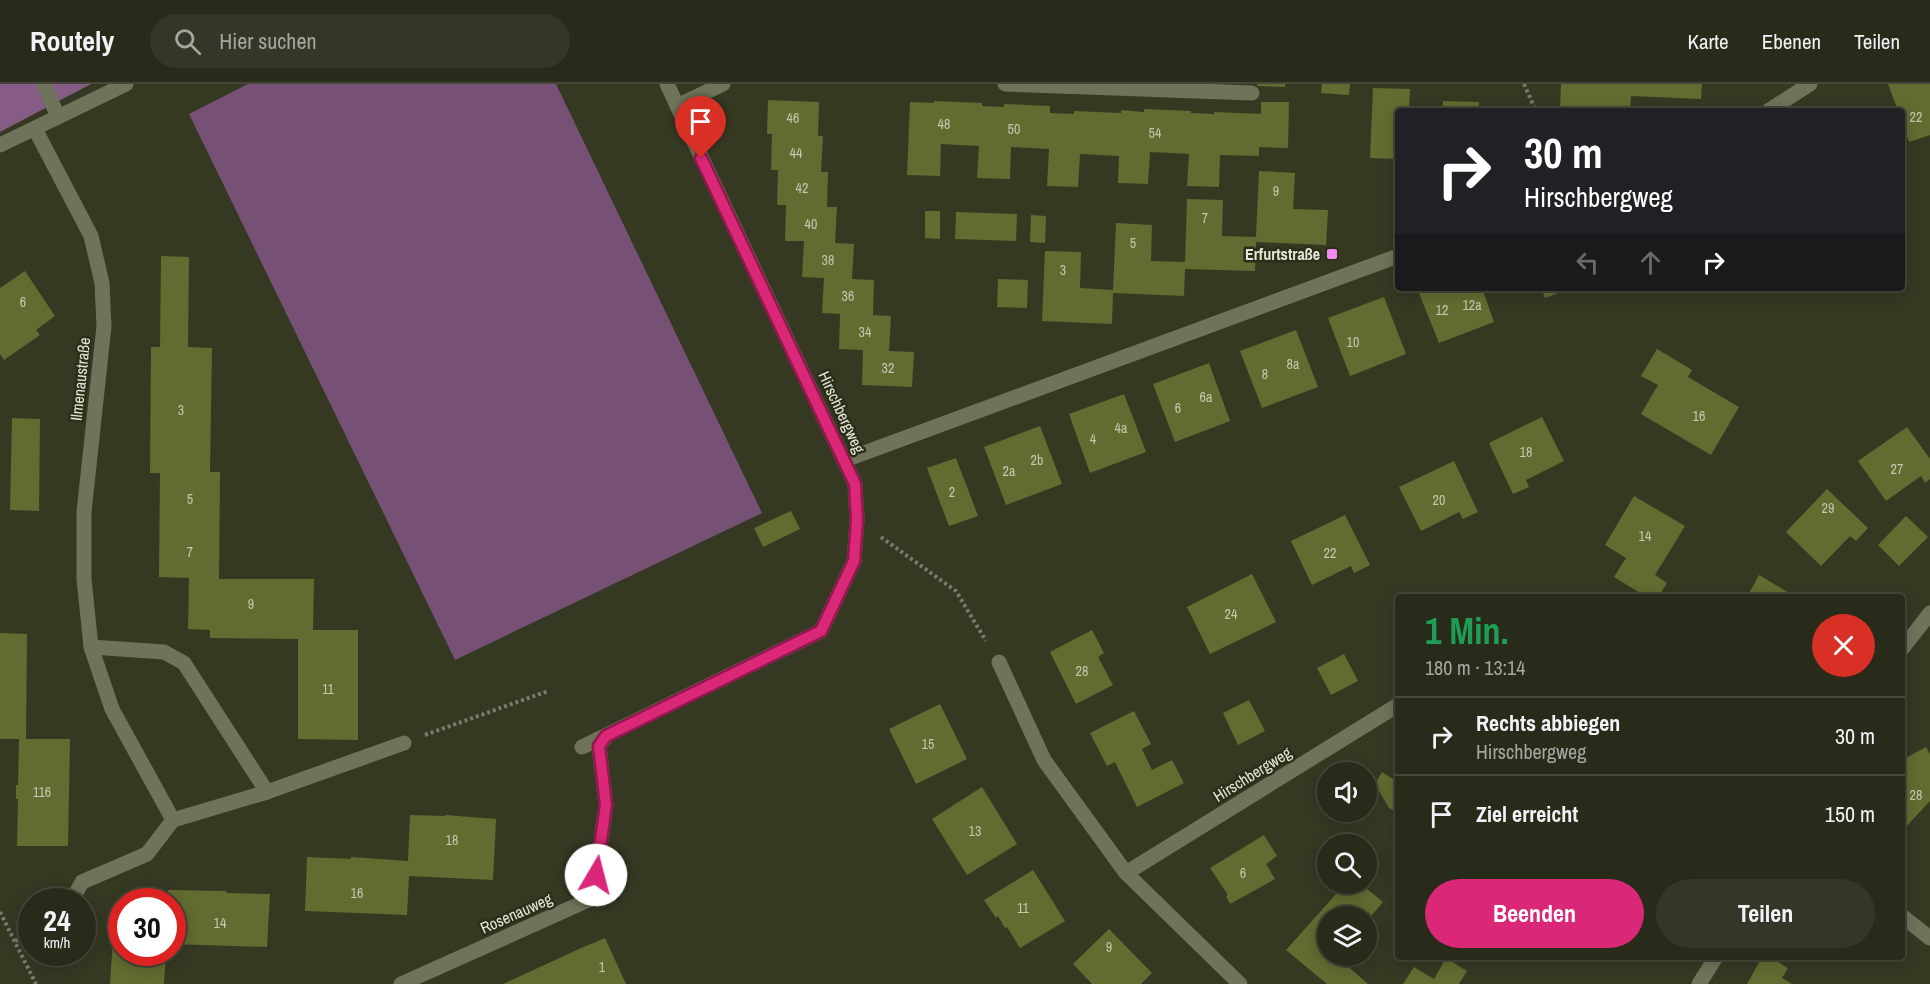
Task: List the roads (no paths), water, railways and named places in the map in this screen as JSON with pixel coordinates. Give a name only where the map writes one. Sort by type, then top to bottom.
[{"type":"street","points":[[44,84],[58,117]]},
{"type":"street","points":[[0,145],[126,84]]},
{"type":"street","name":"Hirschbergweg","points":[[582,747],[821,631],[854,561],[857,520],[855,484],[667,84]]},
{"type":"street","points":[[677,106],[723,84]]},
{"type":"street","points":[[1005,84],[1252,93]]},
{"type":"street","points":[[1773,108],[1810,84]]},
{"type":"street","name":"Ilmenaustraße","points":[[35,129],[91,236],[102,283],[104,326],[84,512],[84,579],[91,647],[112,709],[173,820]]},
{"type":"street","points":[[845,460],[1395,257]]},
{"type":"street","points":[[1905,645],[1930,613]]},
{"type":"street","points":[[91,647],[164,652],[184,663],[267,792]]},
{"type":"street","points":[[999,662],[1044,760],[1126,873],[1240,984]]},
{"type":"street","name":"Hirschbergweg","points":[[1126,873],[1395,707]]},
{"type":"street","name":"Rosenauweg","points":[[401,984],[593,898],[606,805],[599,746],[606,736]]},
{"type":"street","points":[[79,888],[82,882],[147,854],[173,820],[267,792],[404,743]]},
{"type":"street","points":[[1905,918],[1930,938]]},
{"type":"street","points":[[1699,984],[1714,960]]},
{"type":"place","name":"Erfurtstraße","points":[[1332,254]]}]
